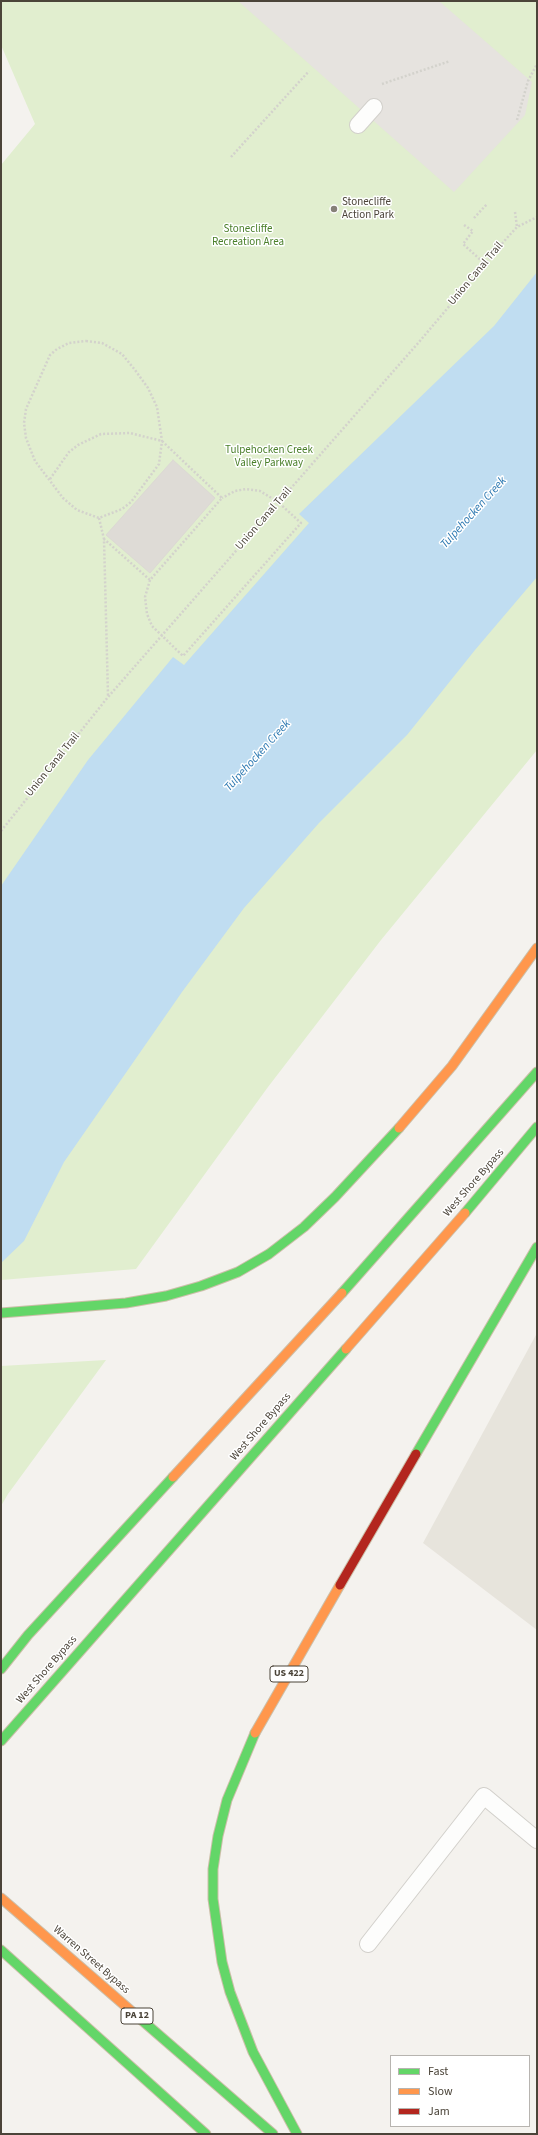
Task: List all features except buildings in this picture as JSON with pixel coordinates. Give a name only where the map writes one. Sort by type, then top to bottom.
[{"type":"highway","points":[[1,1313],[126,1303],[201,1286],[238,1272],[269,1254],[304,1227],[335,1197],[397,1129],[452,1066],[537,948]]},
{"type":"highway","points":[[1,1669],[28,1635],[356,1278],[537,1072]]},
{"type":"highway","name":"West Shore Bypass","points":[[1,1741],[497,1176],[537,1127]]},
{"type":"highway","name":"US 422","points":[[297,2134],[253,2052],[232,1999],[222,1962],[213,1899],[213,1869],[226,1800],[251,1739],[537,1247]]},
{"type":"highway","name":"Warren Street Bypass","points":[[1,1898],[273,2134]]},
{"type":"highway","points":[[1,1950],[206,2134]]},
{"type":"lane","points":[[358,125],[374,107]]},
{"type":"lane","points":[[368,1944],[484,1796],[537,1840]]},
{"type":"path","points":[[380,85],[450,61]]},
{"type":"path","points":[[517,120],[528,81],[537,64]]},
{"type":"path","points":[[231,157],[309,71]]},
{"type":"path","points":[[474,218],[487,204]]},
{"type":"path","points":[[515,212],[517,228]]},
{"type":"path","name":"Union Canal Trail","points":[[1,831],[108,697],[485,264],[517,228],[537,217]]},
{"type":"path","points":[[464,225],[473,231],[463,244],[485,264]]},
{"type":"path","points":[[86,341],[102,343],[122,354],[148,388],[157,407],[162,441],[159,464],[131,502],[122,509],[99,518],[77,510],[63,498],[50,479],[36,460],[26,438],[24,423],[26,409],[50,355],[57,349],[70,343],[86,341]]},
{"type":"path","points":[[50,479],[70,452],[78,445],[101,434],[130,433],[162,441],[222,498]]},
{"type":"path","points":[[246,489],[260,491],[278,502],[302,523],[183,656],[152,626],[147,614],[145,597],[150,580],[222,498],[235,491],[246,489]]},
{"type":"path","points":[[99,518],[104,539],[108,697]]},
{"type":"path","points":[[104,539],[150,580]]},
{"type":"shaded area","points":[[238,1],[439,1],[532,82],[525,115],[454,192]]},
{"type":"shaded area","points":[[537,1333],[537,1630],[423,1543]]},
{"type":"green space","name":"Tulpehocken Creek Valley Parkway","points":[[1,1],[537,1],[537,750],[381,940],[268,1087],[136,1269],[1,1280],[1,165],[35,124],[1,45]]},
{"type":"green space","points":[[106,1360],[8,1494],[1,1506],[1,1366]]},
{"type":"water","name":"Tulpehocken Creek","points":[[537,272],[537,577],[475,650],[407,735],[319,823],[244,908],[182,992],[64,1162],[24,1241],[1,1263],[1,886],[88,760],[173,657],[184,665],[309,523],[299,514],[494,326]]},
{"type":"traffic: fast","points":[[342,1293],[537,1072]]},
{"type":"traffic: fast","points":[[465,1213],[537,1127]]},
{"type":"traffic: fast","points":[[1,1313],[126,1303],[166,1296],[201,1286],[238,1272],[269,1254],[304,1227],[335,1197],[399,1128]]},
{"type":"traffic: fast","points":[[416,1454],[537,1247]]},
{"type":"traffic: fast","points":[[1,1741],[346,1349]]},
{"type":"traffic: fast","points":[[1,1669],[28,1635],[173,1477]]},
{"type":"traffic: fast","points":[[255,1733],[227,1800],[218,1836],[213,1869],[213,1899],[222,1962],[230,1992],[253,2052],[297,2134]]},
{"type":"traffic: fast","points":[[1,1950],[206,2134]]},
{"type":"traffic: fast","points":[[137,2016],[273,2134]]},
{"type":"traffic: slow","points":[[399,1128],[452,1066],[537,948]]},
{"type":"traffic: slow","points":[[346,1349],[465,1213]]},
{"type":"traffic: slow","points":[[173,1477],[342,1293]]},
{"type":"traffic: slow","points":[[255,1733],[340,1585]]},
{"type":"traffic: slow","points":[[1,1898],[137,2016]]},
{"type":"traffic: jam","points":[[340,1585],[416,1454]]},
{"type":"place","name":"Stonecliffe Action Park","points":[[334,209]]},
{"type":"park label","name":"Stonecliffe Recreation Area","points":[[248,236]]}]
